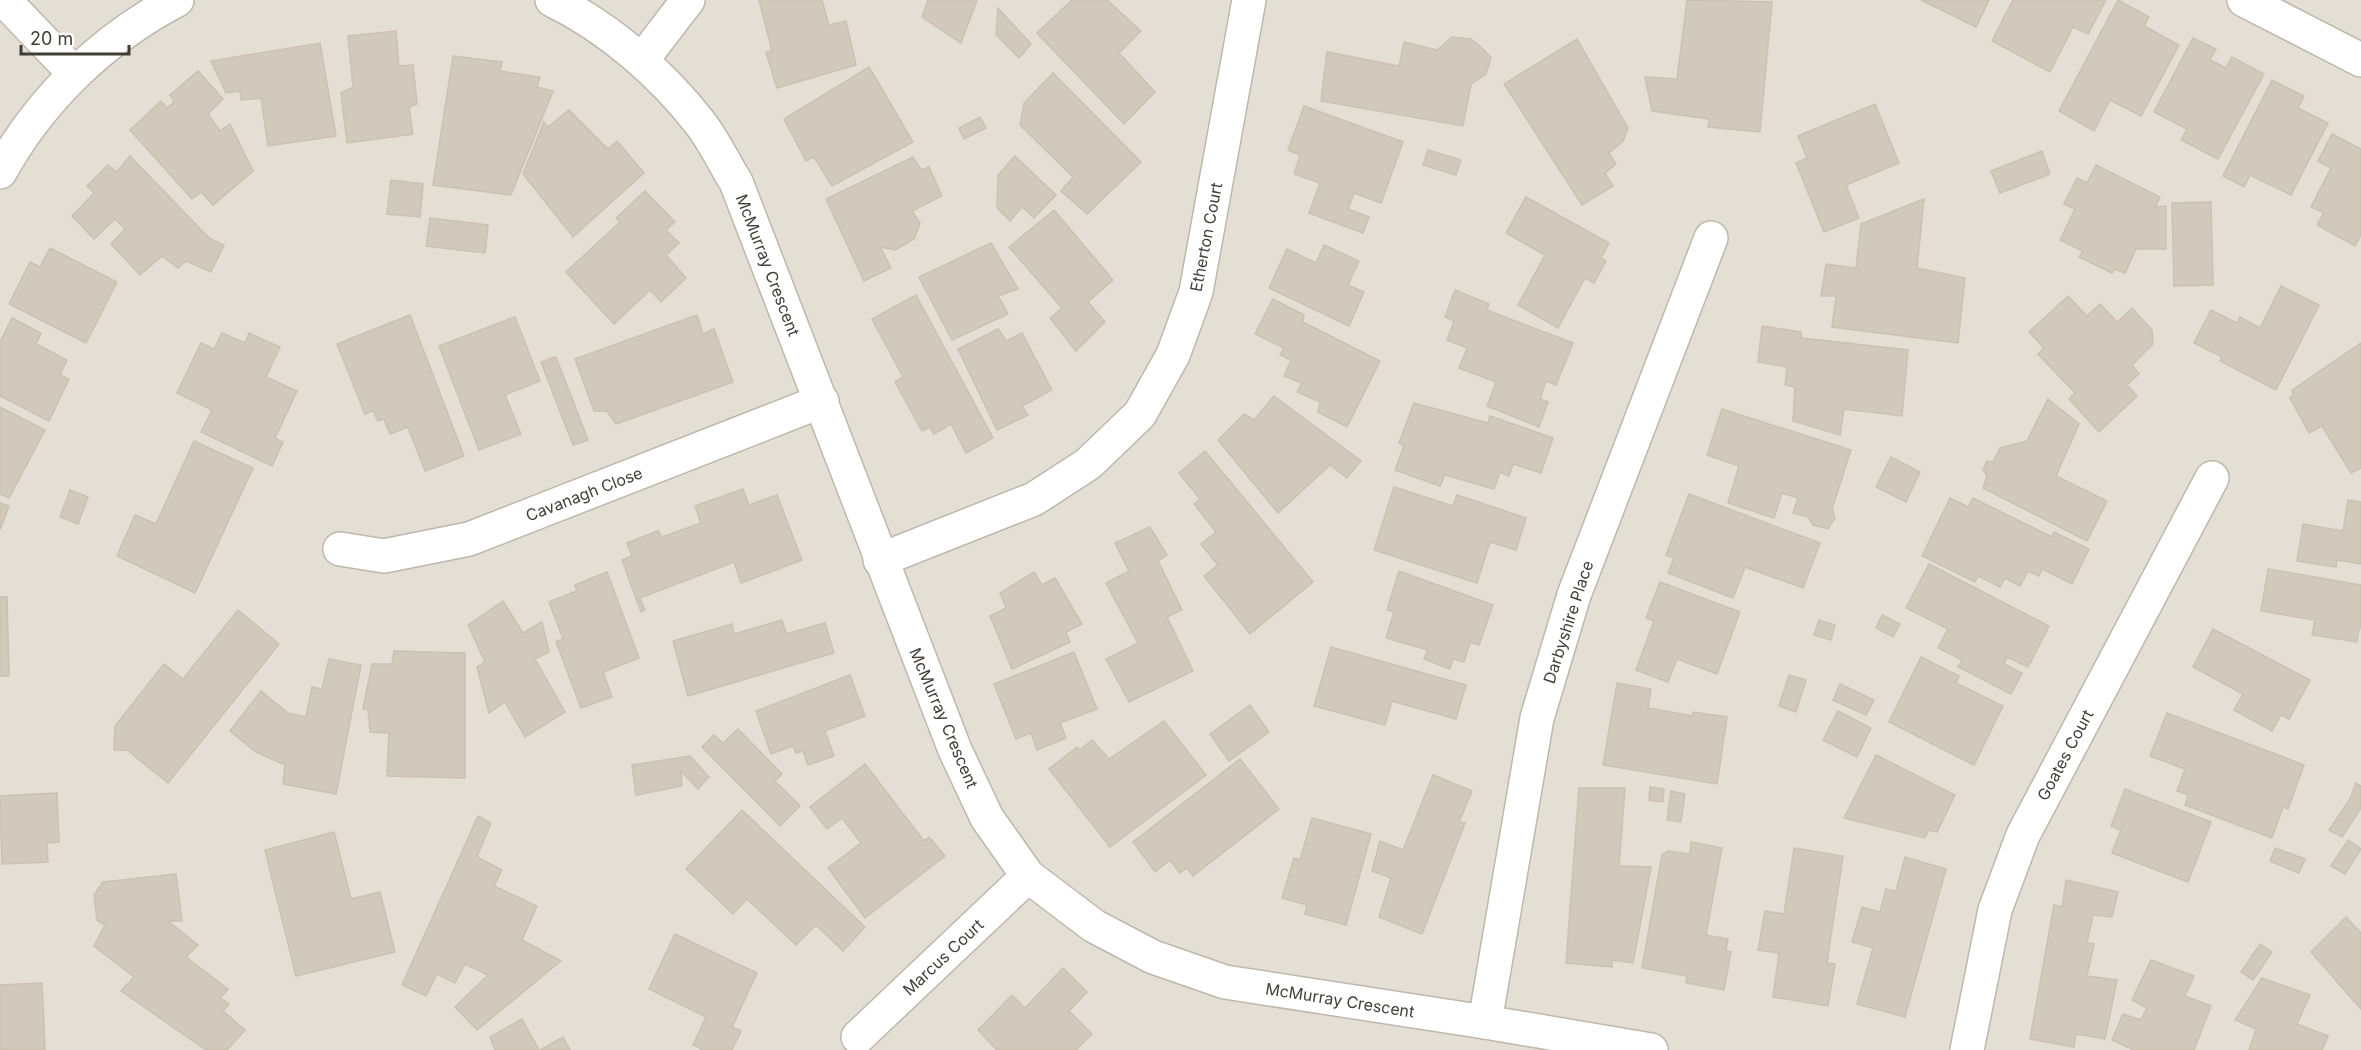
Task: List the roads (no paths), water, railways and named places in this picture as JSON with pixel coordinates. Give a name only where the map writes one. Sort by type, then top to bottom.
[{"type":"street","points":[[4,0],[74,73]]},
{"type":"street","points":[[0,172],[18,140],[74,73],[117,36],[177,0]]},
{"type":"street","name":"McMurray Crescent","points":[[552,0],[574,11],[642,60],[700,124],[736,182],[955,750],[987,818],[1028,876],[1094,926],[1153,957],[1225,982],[1651,1050]]},
{"type":"street","points":[[642,60],[688,0]]},
{"type":"street","name":"Etherton Court","points":[[880,560],[1034,499],[1088,464],[1140,414],[1173,356],[1196,292],[1249,0]]},
{"type":"street","points":[[2244,0],[2361,60]]},
{"type":"street","name":"Darbyshire Place","points":[[1485,1022],[1538,718],[1574,595],[1711,238]]},
{"type":"street","name":"Cavanagh Close","points":[[340,549],[384,555],[469,539],[822,401]]},
{"type":"street","name":"Goates Court","points":[[1967,1050],[1995,910],[2023,835],[2212,478]]},
{"type":"street","name":"Marcus Court","points":[[858,1037],[1028,876]]}]
